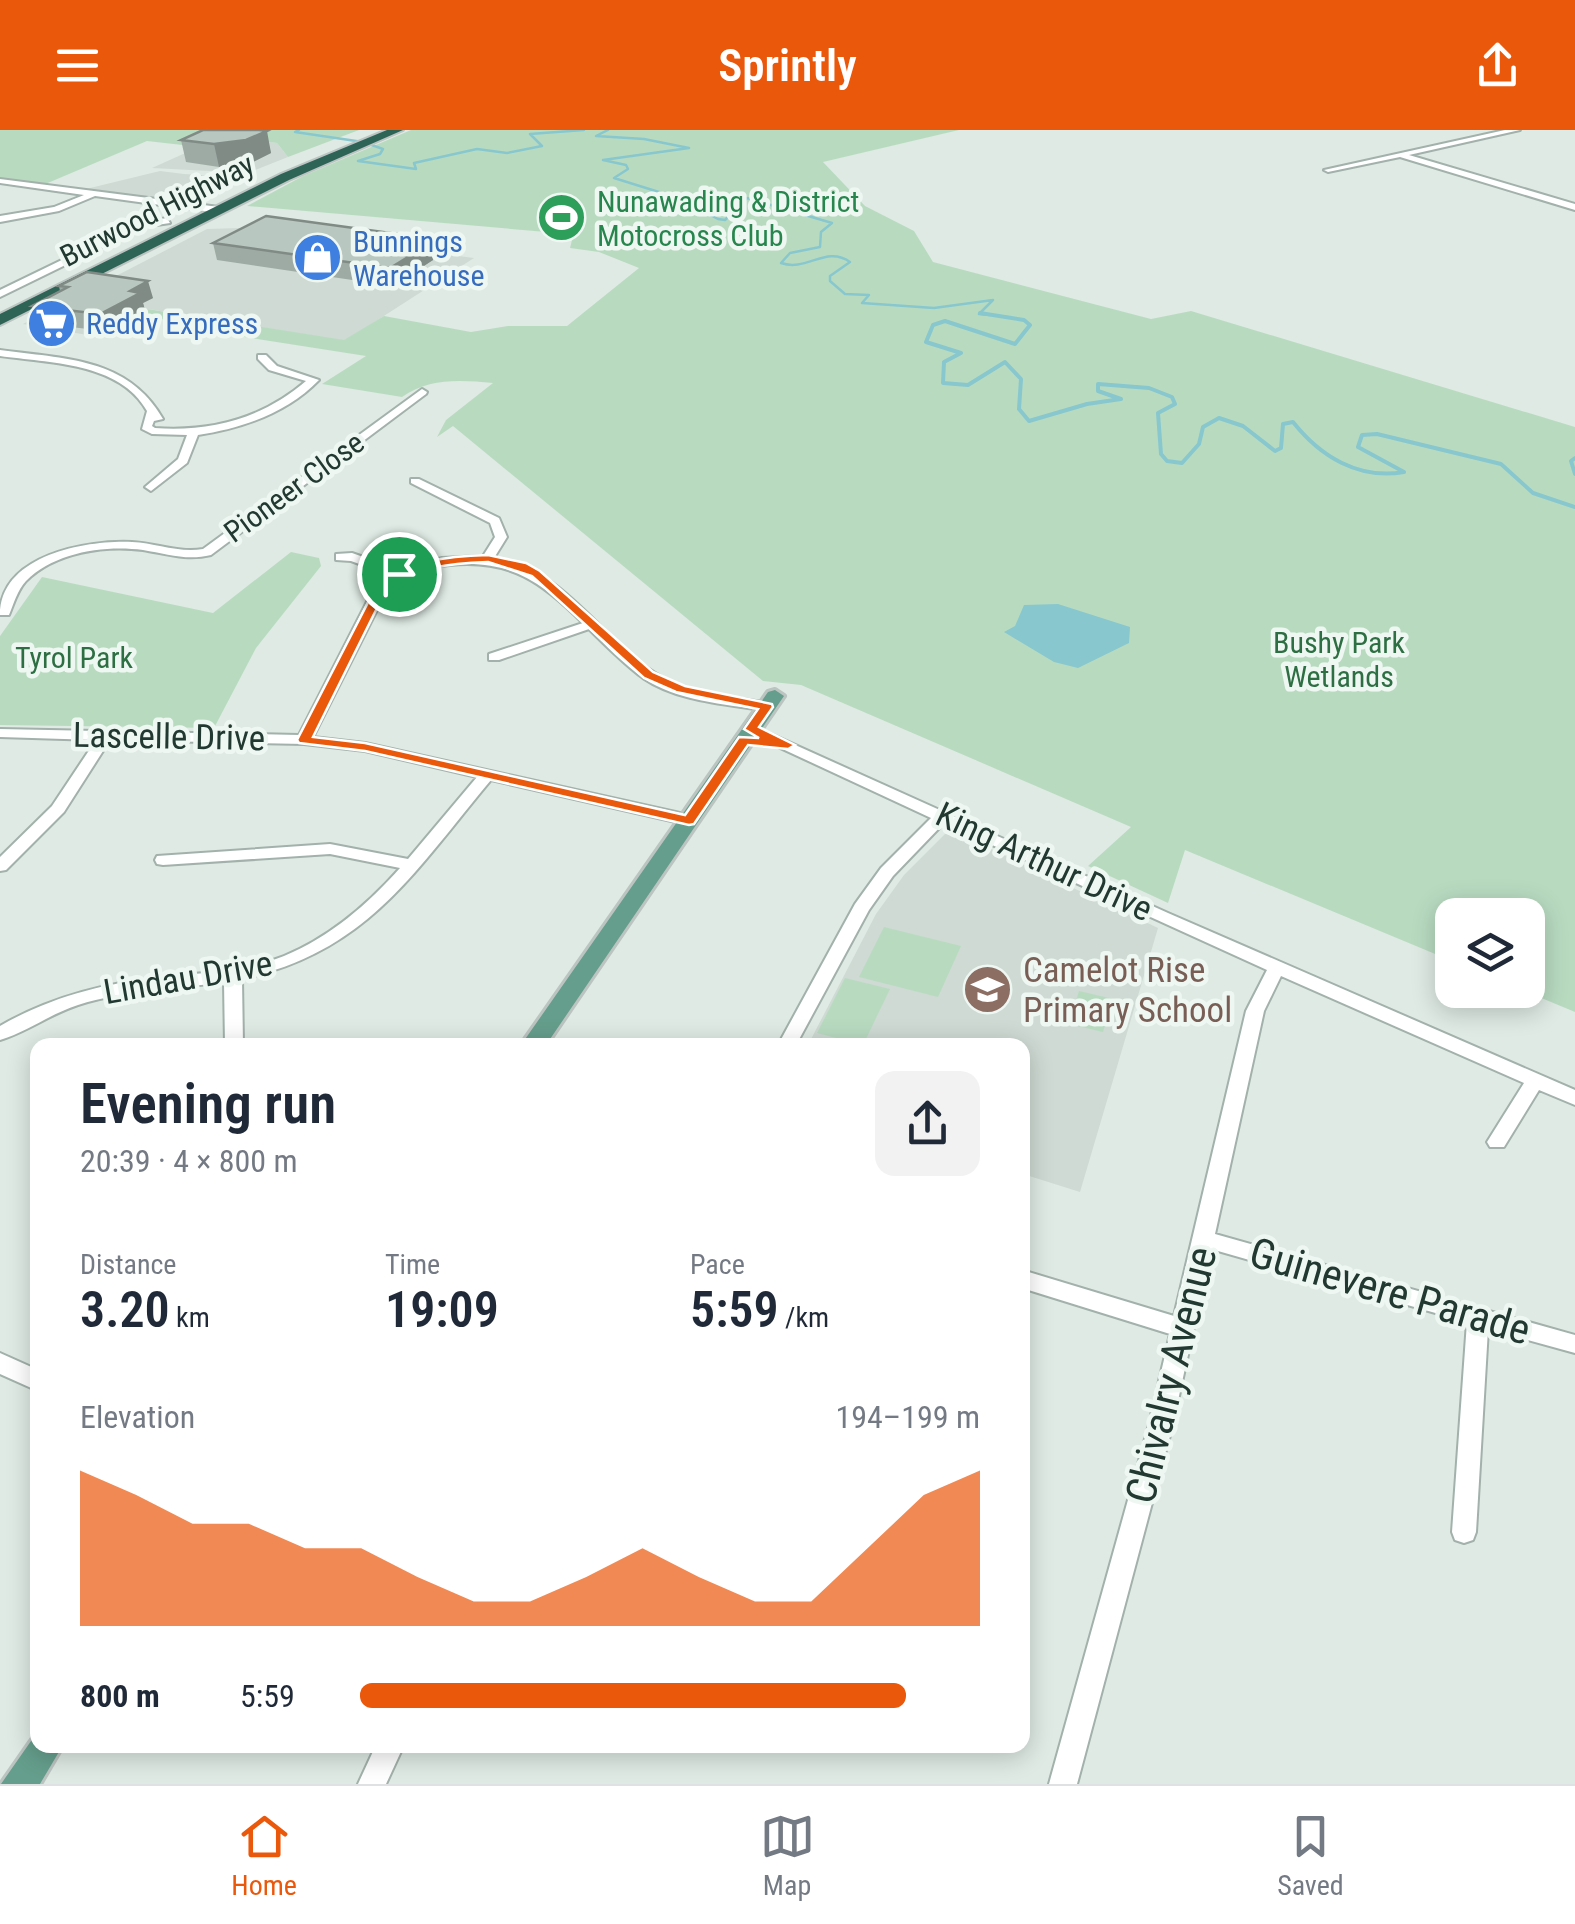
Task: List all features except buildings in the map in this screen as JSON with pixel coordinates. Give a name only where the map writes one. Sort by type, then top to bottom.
[{"type":"highway","name":"Burwood Highway","points":[[0,304],[166,221],[334,144],[396,130]]},
{"type":"highway","name":"Burwood Highway","points":[[0,320],[349,150],[371,133]]},
{"type":"main road","points":[[538,1038],[771,702]]},
{"type":"main road","points":[[19,1784],[40,1753]]},
{"type":"street","points":[[1328,170],[1516,130]]},
{"type":"street","points":[[1400,155],[1575,207]]},
{"type":"street","points":[[0,181],[219,210]]},
{"type":"street","points":[[0,219],[56,209],[93,194]]},
{"type":"street","points":[[18,217],[21,235]]},
{"type":"street","name":"Burwood Highway","points":[[0,294],[141,225],[166,221]]},
{"type":"street","points":[[0,353],[107,374],[144,394],[153,409],[148,430],[180,432],[256,417],[314,380],[278,370],[269,360]]},
{"type":"street","name":"Pioneer Close","points":[[2,615],[41,565],[76,551],[112,545],[186,555],[206,552],[422,391]]},
{"type":"street","points":[[151,487],[183,461],[194,431]]},
{"type":"street","points":[[415,481],[495,522],[501,537],[488,558]]},
{"type":"street","points":[[340,556],[399,574]]},
{"type":"street","points":[[304,740],[380,590],[399,574],[453,560],[488,558],[533,571],[663,683],[771,702]]},
{"type":"street","points":[[494,657],[592,624]]},
{"type":"street","name":"Lascelle Drive","points":[[0,733],[304,740],[365,747],[689,820]]},
{"type":"street","name":"King Arthur Drive","points":[[747,735],[788,745],[1575,1098]]},
{"type":"street","points":[[0,866],[58,809],[104,737]]},
{"type":"street","name":"Lindau Drive","points":[[0,1034],[44,1010],[94,994],[287,962],[327,942],[358,922],[487,775]]},
{"type":"street","points":[[791,1038],[861,908],[887,872],[944,815]]},
{"type":"street","points":[[162,860],[330,849],[408,864]]},
{"type":"street","name":"Chivalry Avenue","points":[[1064,1784],[1160,1428],[1255,1011],[1278,968]]},
{"type":"street","points":[[232,974],[234,1038]]},
{"type":"street","points":[[1498,1142],[1536,1081]]},
{"type":"street","name":"Guinevere Parade","points":[[1204,1238],[1575,1344]]},
{"type":"street","points":[[1030,1280],[1182,1328]]},
{"type":"street","points":[[1464,1532],[1478,1317]]},
{"type":"street","points":[[0,1363],[30,1377]]},
{"type":"street","points":[[372,1784],[386,1753]]},
{"type":"shaded area","points":[[223,136],[277,143],[288,157],[248,173],[152,168]]},
{"type":"shaded area","points":[[160,171],[237,177],[186,203],[86,189]]},
{"type":"shaded area","points":[[240,228],[474,258],[345,341],[148,309],[138,315],[150,317],[111,339],[23,324],[207,229]]},
{"type":"shaded area","name":"Camelot Rise Primary School","points":[[945,834],[959,834],[1158,928],[1080,1192],[1030,1176],[1030,1038],[812,1038],[876,914],[904,875]]},
{"type":"green space","points":[[0,130],[359,130],[288,157],[277,143],[223,136],[200,147],[147,141],[43,185],[0,179]]},
{"type":"green space","name":"Bushy Park Wetlands","points":[[411,130],[959,130],[823,162],[865,206],[914,231],[933,262],[1151,319],[1191,311],[1575,427],[1575,1012],[1545,1000],[1545,898],[1435,898],[1435,954],[1185,850],[1168,903],[1088,866],[1131,827],[801,685],[763,681],[453,426],[437,437],[446,420],[493,383],[434,383],[402,397],[322,384],[366,356],[137,315],[147,309],[344,340],[384,316],[471,332],[508,326],[567,326],[639,268],[599,252],[570,248],[573,236],[558,233],[247,206],[303,176]]},
{"type":"green space","name":"Tyrol Park","points":[[291,552],[319,558],[321,566],[256,648],[214,728],[0,725],[0,636],[42,577],[213,613]]},
{"type":"green space","points":[[884,927],[961,946],[938,997],[859,977]]},
{"type":"green space","points":[[845,978],[890,989],[866,1038],[836,1038],[817,1033]]},
{"type":"green space","points":[[1079,991],[1113,999],[1103,1032],[1069,1024]]},
{"type":"water","points":[[1058,604],[1130,627],[1129,643],[1078,668],[1054,662],[1004,632],[1015,626],[1024,605]]},
{"type":"waterway","points":[[299,130],[295,132],[363,142],[383,149],[380,154],[358,161],[416,169],[414,163],[477,149],[507,153],[542,146],[530,134],[584,130]]},
{"type":"waterway","points":[[608,130],[596,136],[644,139],[689,148],[603,160],[626,165],[628,169],[614,178],[675,197],[718,219],[725,220],[747,198],[832,223],[821,232],[820,247],[790,253],[781,263],[799,264],[833,256],[850,262],[830,276],[830,281],[845,294],[869,295],[862,303],[934,308],[993,300],[980,313]]},
{"type":"waterway","points":[[980,313],[1024,320],[1030,325],[1015,344],[945,321],[933,325],[926,342],[961,353],[944,362],[943,383],[968,385],[1005,362],[1021,379],[1019,409],[1029,421],[1087,404],[1121,399],[1098,391],[1098,384],[1149,388],[1172,397],[1175,404],[1158,413],[1161,454],[1167,461],[1182,463],[1199,444],[1203,427],[1219,418],[1243,426],[1275,451],[1281,448],[1283,424],[1293,422],[1328,455],[1356,469],[1387,474],[1404,472],[1358,447],[1362,435],[1377,434],[1501,464],[1533,493],[1575,507]]},
{"type":"waterway","points":[[980,313],[990,315]]},
{"type":"waterway","points":[[1575,458],[1571,461],[1575,474]]},
{"type":"place","name":"Nunawading & District Motocross Club","points":[[562,218]]},
{"type":"place","name":"Bunnings Warehouse","points":[[318,258]]},
{"type":"place","name":"Reddy Express","points":[[51,323]]},
{"type":"place","name":"Camelot Rise Primary School","points":[[988,990]]},
{"type":"route","points":[[488,558],[522,566],[533,571],[648,675],[681,689],[767,707],[751,729],[788,745],[744,740],[689,820],[365,747],[304,740],[380,590],[399,574],[453,560],[488,558]]}]
